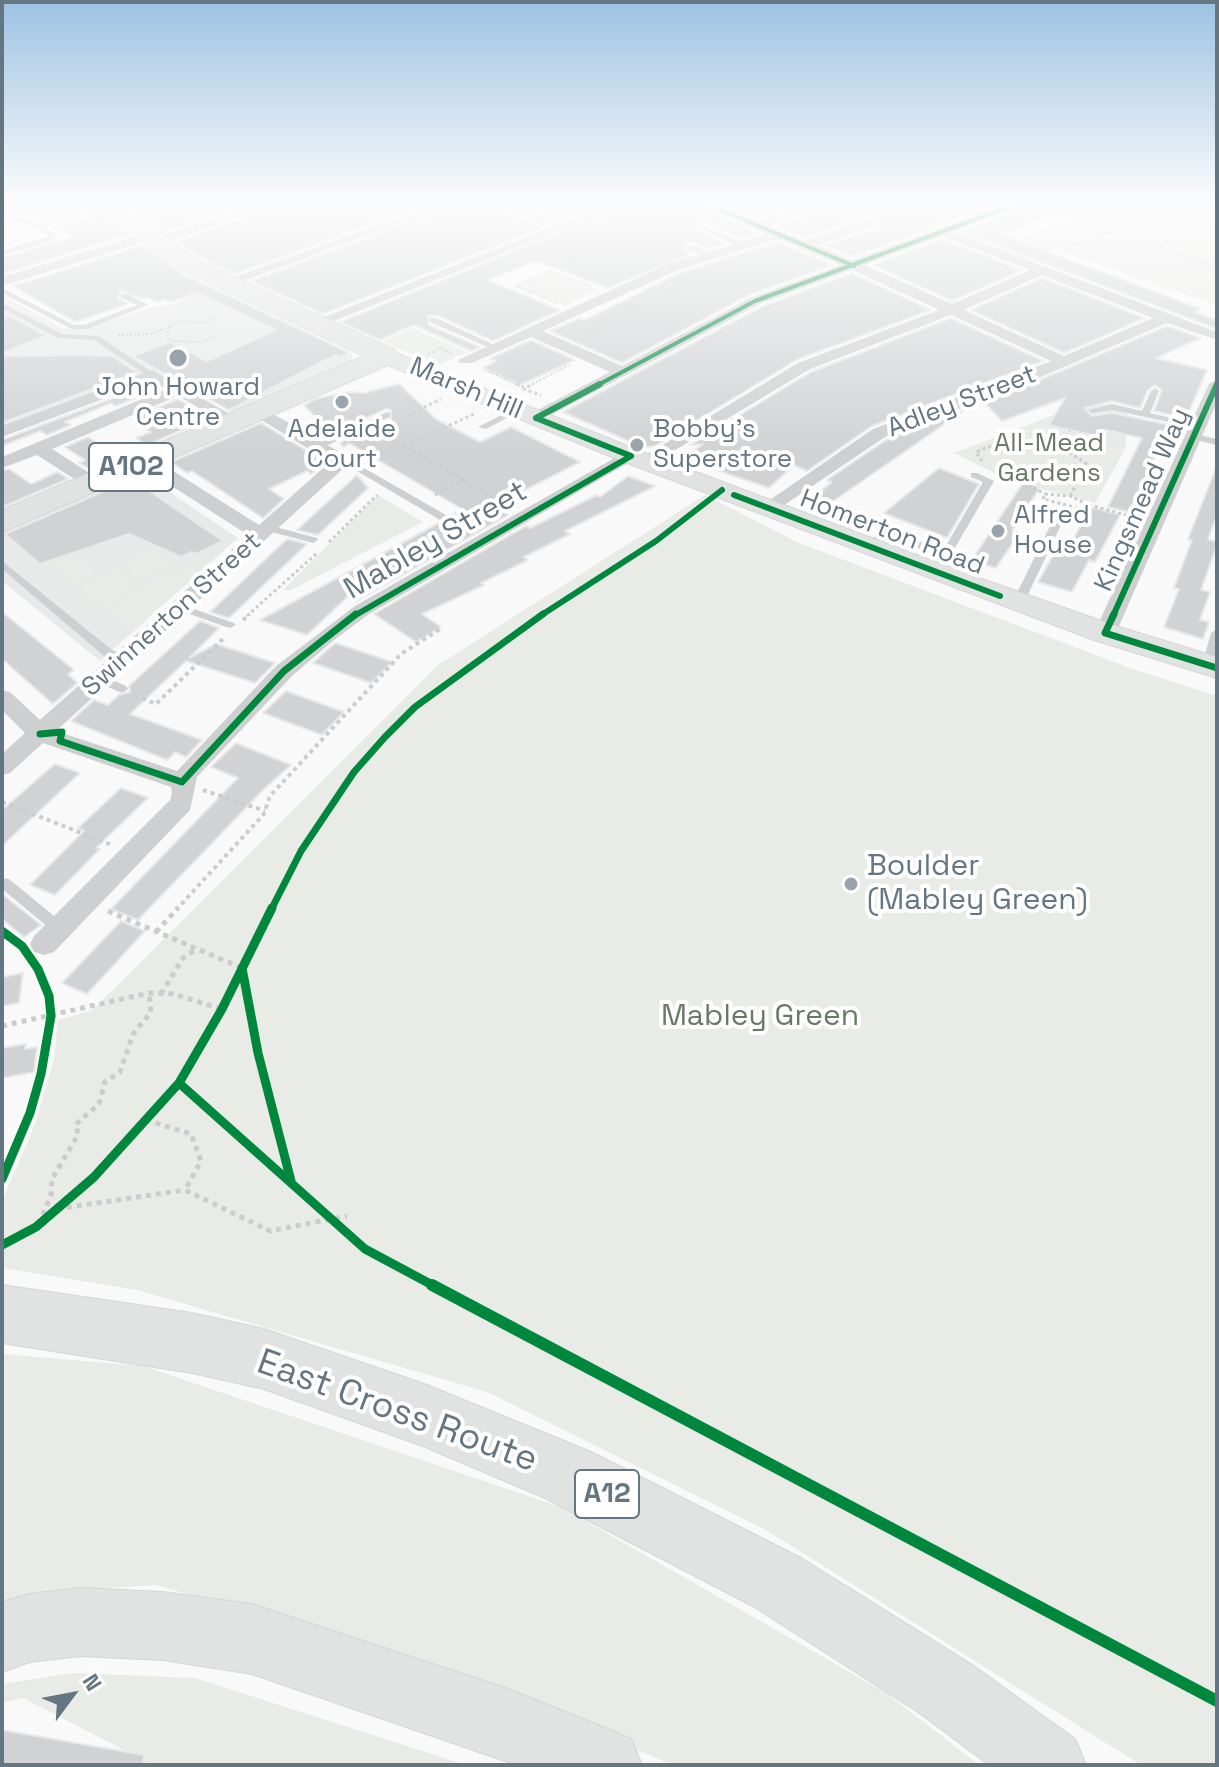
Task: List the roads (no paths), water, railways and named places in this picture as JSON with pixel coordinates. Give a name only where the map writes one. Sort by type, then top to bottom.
[{"type":"highway","points":[[238,287],[386,356]]},
{"type":"highway","name":"A102","points":[[2,522],[386,356]]},
{"type":"highway","name":"East Cross Route","points":[[2,1314],[192,1343],[264,1359],[427,1416],[568,1475],[669,1524],[777,1582],[946,1689],[1049,1765]]},
{"type":"highway","points":[[2,1637],[30,1628],[80,1622],[163,1626],[252,1639],[508,1725],[605,1765]]},
{"type":"main road","name":"Marsh Hill","points":[[386,356],[639,459],[771,508]]},
{"type":"main road","name":"Homerton Road","points":[[771,508],[1018,603],[1212,667]]},
{"type":"street","points":[[314,324],[407,287]]},
{"type":"street","points":[[460,357],[533,332],[629,287]]},
{"type":"street","points":[[527,414],[622,372],[755,301],[794,287]]},
{"type":"street","points":[[902,287],[1065,362]]},
{"type":"street","name":"Mabley Street","points":[[52,936],[181,804],[184,793],[182,782],[189,771],[284,671],[362,610],[804,366],[1002,287]]},
{"type":"street","points":[[1087,287],[1214,336]]},
{"type":"street","name":"Adley Street","points":[[771,508],[879,433],[1065,362],[1166,318]]},
{"type":"street","points":[[533,332],[622,372]]},
{"type":"street","points":[[2,432],[149,376],[318,446],[344,462]]},
{"type":"street","name":"Kingsmead Way","points":[[1105,633],[1217,384]]},
{"type":"street","points":[[2,463],[179,390]]},
{"type":"street","points":[[39,448],[93,483]]},
{"type":"street","points":[[145,461],[264,532]]},
{"type":"street","name":"Swinnerton Street","points":[[2,767],[344,462]]},
{"type":"street","points":[[2,697],[40,734],[182,782]]},
{"type":"lane","points":[[2,290],[73,328],[85,327],[144,305],[124,296]]},
{"type":"lane","points":[[3,305],[60,336],[99,340],[149,376]]},
{"type":"lane","points":[[433,320],[495,347]]},
{"type":"lane","points":[[1145,414],[1155,391]]},
{"type":"lane","points":[[1092,410],[1112,407],[1145,414],[1217,442]]},
{"type":"lane","points":[[483,427],[527,414]]},
{"type":"lane","points":[[318,446],[391,418]]},
{"type":"lane","points":[[344,462],[456,525]]},
{"type":"lane","points":[[868,545],[887,531],[945,556],[989,481],[974,475]]},
{"type":"lane","points":[[1018,603],[1064,508]]},
{"type":"lane","points":[[264,532],[313,540]]},
{"type":"lane","points":[[2,564],[108,653],[123,658]]},
{"type":"lane","points":[[180,607],[230,625]]},
{"type":"lane","points":[[1212,667],[1217,633]]},
{"type":"lane","points":[[100,679],[122,689]]},
{"type":"lane","points":[[4,883],[52,936]]},
{"type":"place","name":"John Howard Centre","points":[[178,358]]},
{"type":"place","name":"Adelaide Court","points":[[342,402]]},
{"type":"place","name":"Bobby's Superstore","points":[[637,445]]},
{"type":"place","name":"Alfred House","points":[[998,531]]},
{"type":"place","name":"Boulder (Mabley Green)","points":[[851,884]]},
{"type":"park label","name":"All-Mead Gardens","points":[[1049,459]]},
{"type":"park label","name":"Mabley Green","points":[[760,1017]]}]
